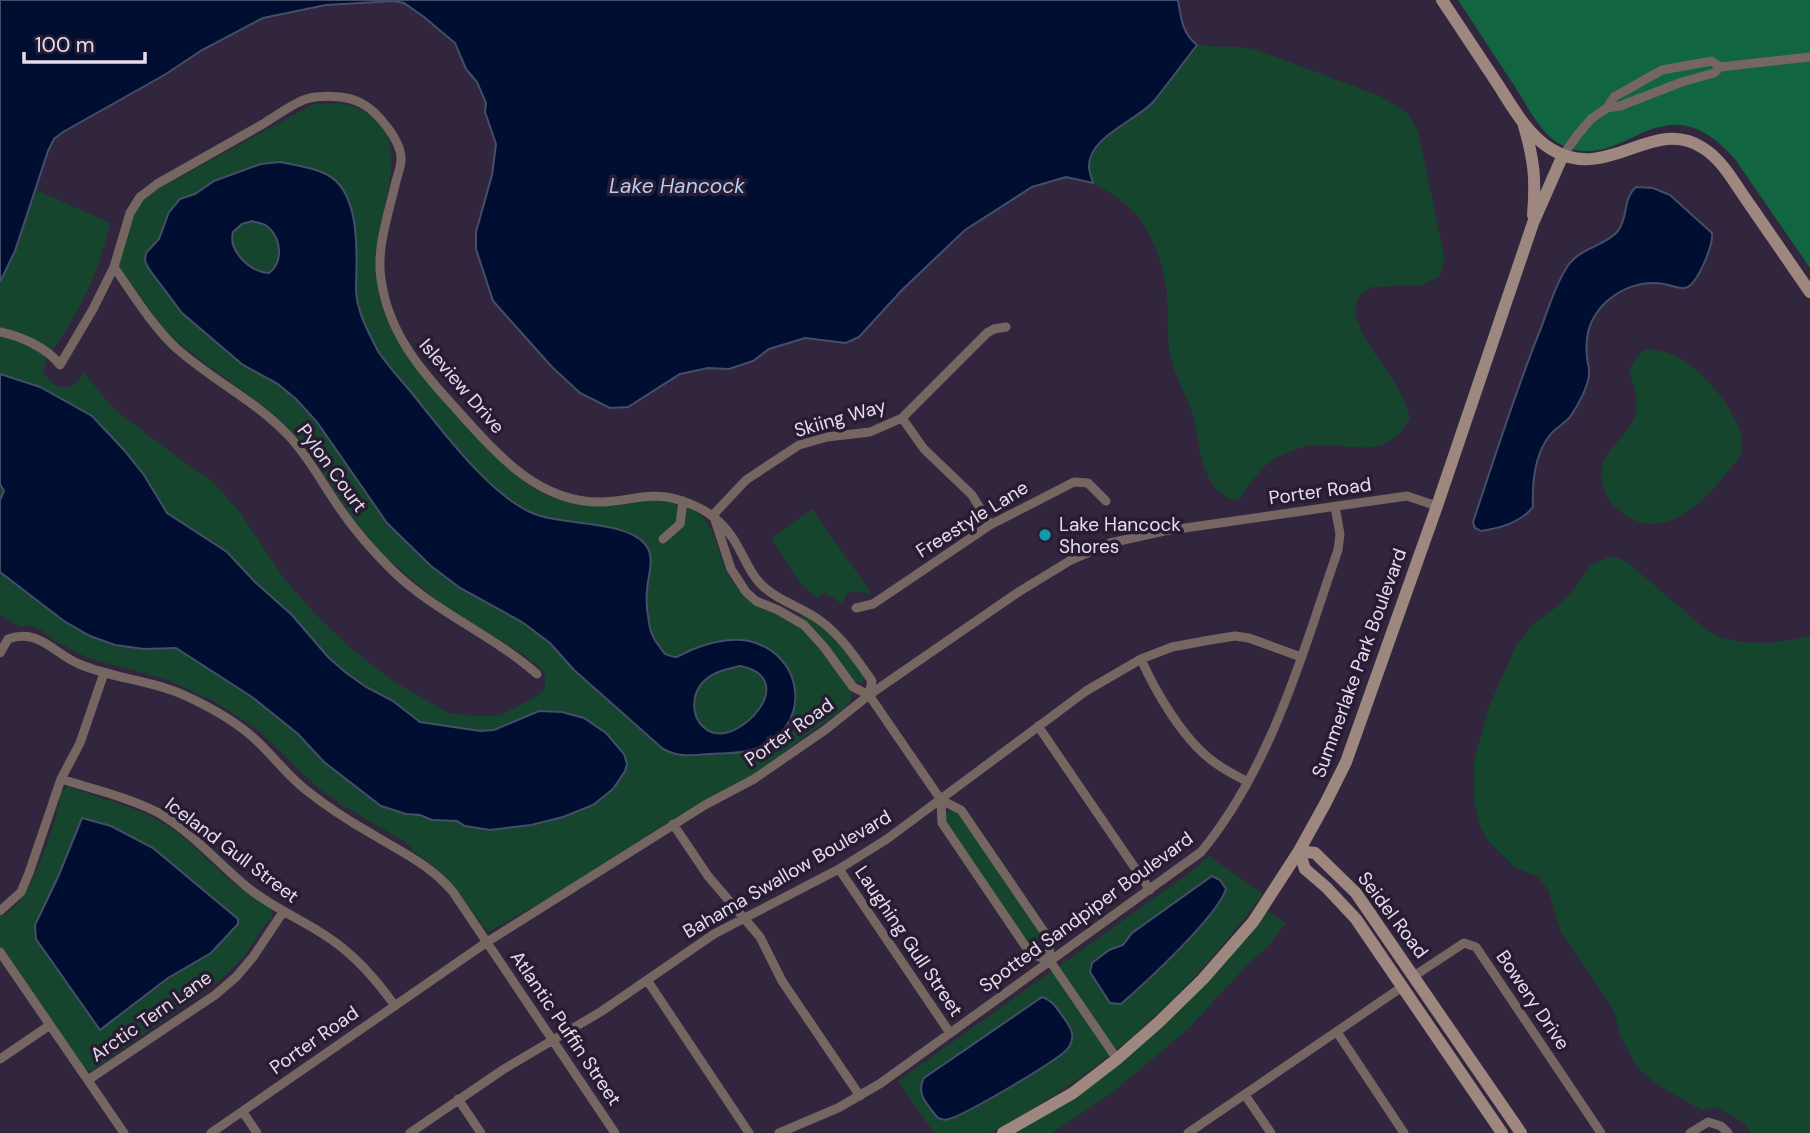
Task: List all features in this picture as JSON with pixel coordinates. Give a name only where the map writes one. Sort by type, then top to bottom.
[{"type":"main road","points":[[1442,0],[1523,122],[1544,144],[1563,155],[1584,159],[1609,158],[1666,138],[1691,141],[1703,148],[1728,173],[1810,292]]},
{"type":"main road","points":[[1523,122],[1534,160],[1533,223]]},
{"type":"main road","name":"Summerlake Park Boulevard","points":[[1003,1133],[1073,1093],[1160,1022],[1253,922],[1299,851],[1346,762],[1533,223],[1563,155]]},
{"type":"main road","name":"Seidel Road","points":[[1502,1133],[1356,919],[1305,869],[1299,851],[1315,853],[1351,888],[1521,1133]]},
{"type":"street","name":"Summerlake Park Boulevard","points":[[1607,108],[1620,106],[1682,82],[1714,73],[1720,67],[1810,57]]},
{"type":"street","name":"Summerlake Park Boulevard","points":[[1563,155],[1591,119],[1607,108],[1614,97],[1640,81],[1662,70],[1679,66],[1712,61],[1720,67]]},
{"type":"street","points":[[1679,66],[1682,82]]},
{"type":"street","name":"Isleview Drive","points":[[0,332],[52,354],[60,365],[114,267],[130,214],[140,197],[157,184],[307,99],[340,97],[361,103],[381,118],[393,136],[402,158],[383,242],[380,275],[390,319],[400,339],[422,370],[505,462],[550,491],[586,501],[604,502],[662,496],[683,501],[713,515],[732,535],[757,581],[779,599],[821,620],[846,645],[872,681],[869,695]]},
{"type":"street","name":"Pylon Court","points":[[114,267],[157,328],[176,348],[268,416],[289,436],[343,514],[366,543],[394,571],[433,604],[497,642],[537,674]]},
{"type":"street","name":"Skiing Way","points":[[713,515],[746,480],[799,445],[870,432],[902,418],[987,333],[1006,327]]},
{"type":"street","points":[[902,418],[923,449],[972,495],[990,525]]},
{"type":"street","name":"Freestyle Lane","points":[[856,608],[873,604],[990,525],[1074,482],[1088,483],[1105,500]]},
{"type":"street","name":"Porter Road","points":[[211,1133],[487,942],[673,824],[754,779],[825,730],[869,695],[1050,572],[1110,543],[1164,531],[1407,496],[1437,506]]},
{"type":"street","points":[[663,539],[680,524],[683,501]]},
{"type":"street","name":"Spotted Sandpiper Boulevard","points":[[779,1133],[810,1122],[860,1096],[1201,852],[1223,825],[1271,736],[1338,550],[1339,534],[1335,507]]},
{"type":"street","points":[[713,515],[731,569],[746,592],[756,601],[804,625],[853,687],[869,695],[942,800],[961,810],[1049,939],[1050,961],[1117,1059]]},
{"type":"street","points":[[792,617],[797,608]]},
{"type":"street","name":"Atlantic Puffin Street","points":[[0,653],[9,639],[28,635],[77,664],[148,682],[185,695],[228,719],[256,739],[304,789],[372,835],[420,862],[443,880],[615,1133]]},
{"type":"street","name":"Bahama Swallow Boulevard","points":[[410,1133],[458,1099],[602,1011],[714,934],[839,869],[887,839],[1118,670],[1172,647],[1235,636],[1249,638],[1301,657]]},
{"type":"street","points":[[1142,659],[1155,687],[1193,743],[1222,768],[1248,782]]},
{"type":"street","points":[[0,911],[21,892],[61,779],[80,743],[104,673]]},
{"type":"street","points":[[1038,726],[1150,891]]},
{"type":"street","name":"Iceland Gull Street","points":[[61,779],[125,799],[158,813],[187,834],[249,889],[283,912],[327,936],[352,955],[376,979],[395,1006]]},
{"type":"street","points":[[942,800],[942,822],[1030,953],[1050,961]]},
{"type":"street","points":[[673,824],[708,876],[745,918],[767,949],[782,981],[860,1096]]},
{"type":"street","name":"Laughing Gull Street","points":[[839,869],[950,1033]]},
{"type":"street","name":"Arctic Tern Lane","points":[[88,1080],[215,995],[236,977],[283,912]]},
{"type":"street","name":"Bowery Drive","points":[[1414,976],[1459,945],[1471,943],[1476,947],[1601,1133]]},
{"type":"street","points":[[0,952],[124,1133]]},
{"type":"street","points":[[647,981],[749,1133]]},
{"type":"street","points":[[1188,1133],[1402,987]]},
{"type":"street","points":[[0,1059],[50,1025]]},
{"type":"street","points":[[1337,1032],[1404,1133]]},
{"type":"street","points":[[1245,1095],[1271,1133]]},
{"type":"street","points":[[458,1099],[481,1133]]},
{"type":"street","points":[[243,1112],[257,1133]]},
{"type":"street","points":[[1690,1133],[1708,1122],[1721,1126],[1728,1133]]},
{"type":"green space","points":[[1458,0],[1810,0],[1810,268],[1735,159],[1709,135],[1685,126],[1664,126],[1604,149],[1583,151],[1553,140],[1536,120]]},
{"type":"green space","points":[[1197,45],[1257,50],[1380,96],[1407,113],[1418,131],[1445,260],[1439,277],[1422,285],[1372,287],[1361,295],[1356,306],[1361,330],[1397,387],[1410,417],[1400,433],[1388,442],[1375,446],[1318,445],[1287,453],[1267,464],[1240,498],[1235,500],[1226,497],[1214,486],[1204,468],[1193,416],[1170,355],[1165,280],[1153,243],[1145,227],[1129,207],[1093,183],[1089,169],[1096,147],[1114,130],[1153,102]]},
{"type":"green space","points":[[342,103],[368,114],[381,126],[388,138],[391,165],[378,247],[378,284],[389,324],[404,350],[424,375],[489,450],[524,481],[543,493],[563,501],[585,503],[664,501],[677,503],[699,515],[712,532],[727,573],[741,593],[749,600],[799,625],[851,692],[851,701],[841,711],[746,779],[676,817],[554,895],[488,932],[439,870],[416,854],[410,845],[317,787],[257,729],[212,700],[165,679],[88,658],[55,641],[43,631],[31,626],[18,626],[0,615],[0,282],[15,251],[36,190],[110,223],[91,284],[47,359],[44,373],[53,384],[70,387],[83,372],[115,410],[211,480],[239,511],[285,580],[318,617],[352,649],[393,681],[448,713],[473,716],[499,716],[537,696],[545,688],[545,676],[541,669],[521,653],[440,603],[383,555],[352,517],[305,447],[291,431],[276,416],[176,341],[118,266],[133,212],[147,195],[314,104]]},
{"type":"green space","points":[[1644,350],[1670,354],[1699,372],[1730,410],[1742,439],[1738,459],[1706,496],[1682,515],[1655,524],[1641,523],[1614,506],[1608,498],[1601,473],[1608,454],[1636,414],[1634,389],[1629,372],[1635,359]]},
{"type":"green space","points":[[812,509],[872,594],[853,591],[846,595],[842,604],[824,592],[818,599],[801,584],[771,538]]},
{"type":"green space","points":[[1609,557],[1627,562],[1709,632],[1720,637],[1759,643],[1786,641],[1810,635],[1810,1133],[1751,1133],[1744,1123],[1716,1107],[1701,1110],[1655,1083],[1637,1067],[1620,1035],[1615,1014],[1606,998],[1561,932],[1548,890],[1539,877],[1516,868],[1489,842],[1480,826],[1474,801],[1474,761],[1488,709],[1516,646],[1533,624],[1558,606],[1573,590],[1591,565]]},
{"type":"green space","points":[[801,614],[820,624],[837,640],[864,676],[862,683],[854,682],[829,648],[800,618]]},
{"type":"green space","points":[[68,786],[133,809],[165,824],[194,846],[229,880],[273,911],[271,919],[243,958],[220,980],[92,1071],[82,1066],[0,946],[0,917],[21,900],[26,891],[52,831],[60,792]]},
{"type":"green space","points":[[951,810],[959,814],[1043,937],[1045,944],[1041,951],[1034,951],[944,823],[946,813]]},
{"type":"green space","points":[[1209,856],[1263,894],[1188,983],[1103,1061],[1014,1121],[987,1133],[934,1133],[898,1081],[1192,871]]},
{"type":"green space","points":[[1262,908],[1286,923],[1266,949],[1250,962],[1188,1029],[1112,1093],[1052,1133],[1003,1133],[1026,1121],[1160,1022]]},
{"type":"water","name":"Lake Hancock","points":[[0,0],[1178,0],[1185,30],[1197,45],[1153,102],[1114,130],[1096,147],[1089,167],[1093,183],[1066,177],[1032,187],[965,230],[902,290],[859,337],[846,343],[805,338],[769,349],[753,361],[729,369],[708,368],[680,374],[628,407],[610,408],[580,393],[552,367],[493,301],[476,249],[476,232],[492,175],[496,144],[485,112],[486,103],[477,82],[466,69],[455,43],[404,3],[394,1],[326,5],[263,18],[202,50],[166,74],[63,132],[54,139],[48,151],[15,251],[0,282]]},
{"type":"water","points":[[280,162],[315,170],[337,182],[346,194],[356,241],[356,294],[370,336],[389,367],[481,475],[514,503],[530,512],[543,517],[622,531],[645,544],[651,560],[647,598],[650,627],[654,639],[665,654],[676,657],[712,643],[742,640],[768,648],[782,660],[791,675],[795,691],[794,708],[788,724],[776,738],[758,748],[740,752],[686,755],[663,749],[574,670],[550,643],[522,622],[460,588],[431,566],[387,523],[317,422],[296,399],[278,384],[243,365],[182,313],[149,269],[145,261],[146,253],[159,239],[169,212],[180,199],[195,194],[214,181],[261,164]],"holes":[[[252,221],[268,227],[278,244],[279,257],[274,269],[269,273],[248,265],[234,246],[233,232],[242,224]],[[740,666],[758,673],[766,683],[765,696],[759,709],[748,721],[735,729],[721,733],[709,731],[695,714],[697,692],[713,674]]]},
{"type":"water","points":[[1636,187],[1653,188],[1670,195],[1712,233],[1704,264],[1695,280],[1685,288],[1656,283],[1640,284],[1618,293],[1605,303],[1592,321],[1588,334],[1587,384],[1570,417],[1552,433],[1540,451],[1534,479],[1533,507],[1516,521],[1481,531],[1475,528],[1473,522],[1514,400],[1564,271],[1586,250],[1607,240],[1618,231],[1629,197]]},
{"type":"water","points":[[0,374],[40,387],[92,416],[144,475],[167,513],[227,552],[292,615],[328,657],[345,672],[393,701],[420,722],[480,731],[494,730],[539,711],[562,712],[584,718],[606,733],[624,754],[627,764],[625,771],[613,789],[593,805],[563,817],[531,825],[490,830],[465,826],[457,821],[432,820],[420,815],[406,814],[381,806],[324,762],[298,734],[252,697],[176,648],[144,649],[115,645],[90,636],[64,621],[0,572],[0,500],[4,491],[0,484]]},
{"type":"water","points":[[82,818],[111,826],[153,848],[238,919],[238,924],[211,953],[168,978],[100,1030],[36,939],[35,925]]},
{"type":"water","points":[[1212,876],[1220,880],[1226,889],[1209,916],[1179,949],[1121,1004],[1110,1003],[1090,972],[1092,963],[1109,950],[1123,945],[1132,933]]},
{"type":"water","points":[[1042,997],[1054,1005],[1069,1025],[1072,1036],[1069,1047],[1032,1074],[973,1108],[949,1119],[938,1118],[922,1094],[924,1078]]},
{"type":"place","name":"Lake Hancock Shores","points":[[1045,535]]}]
